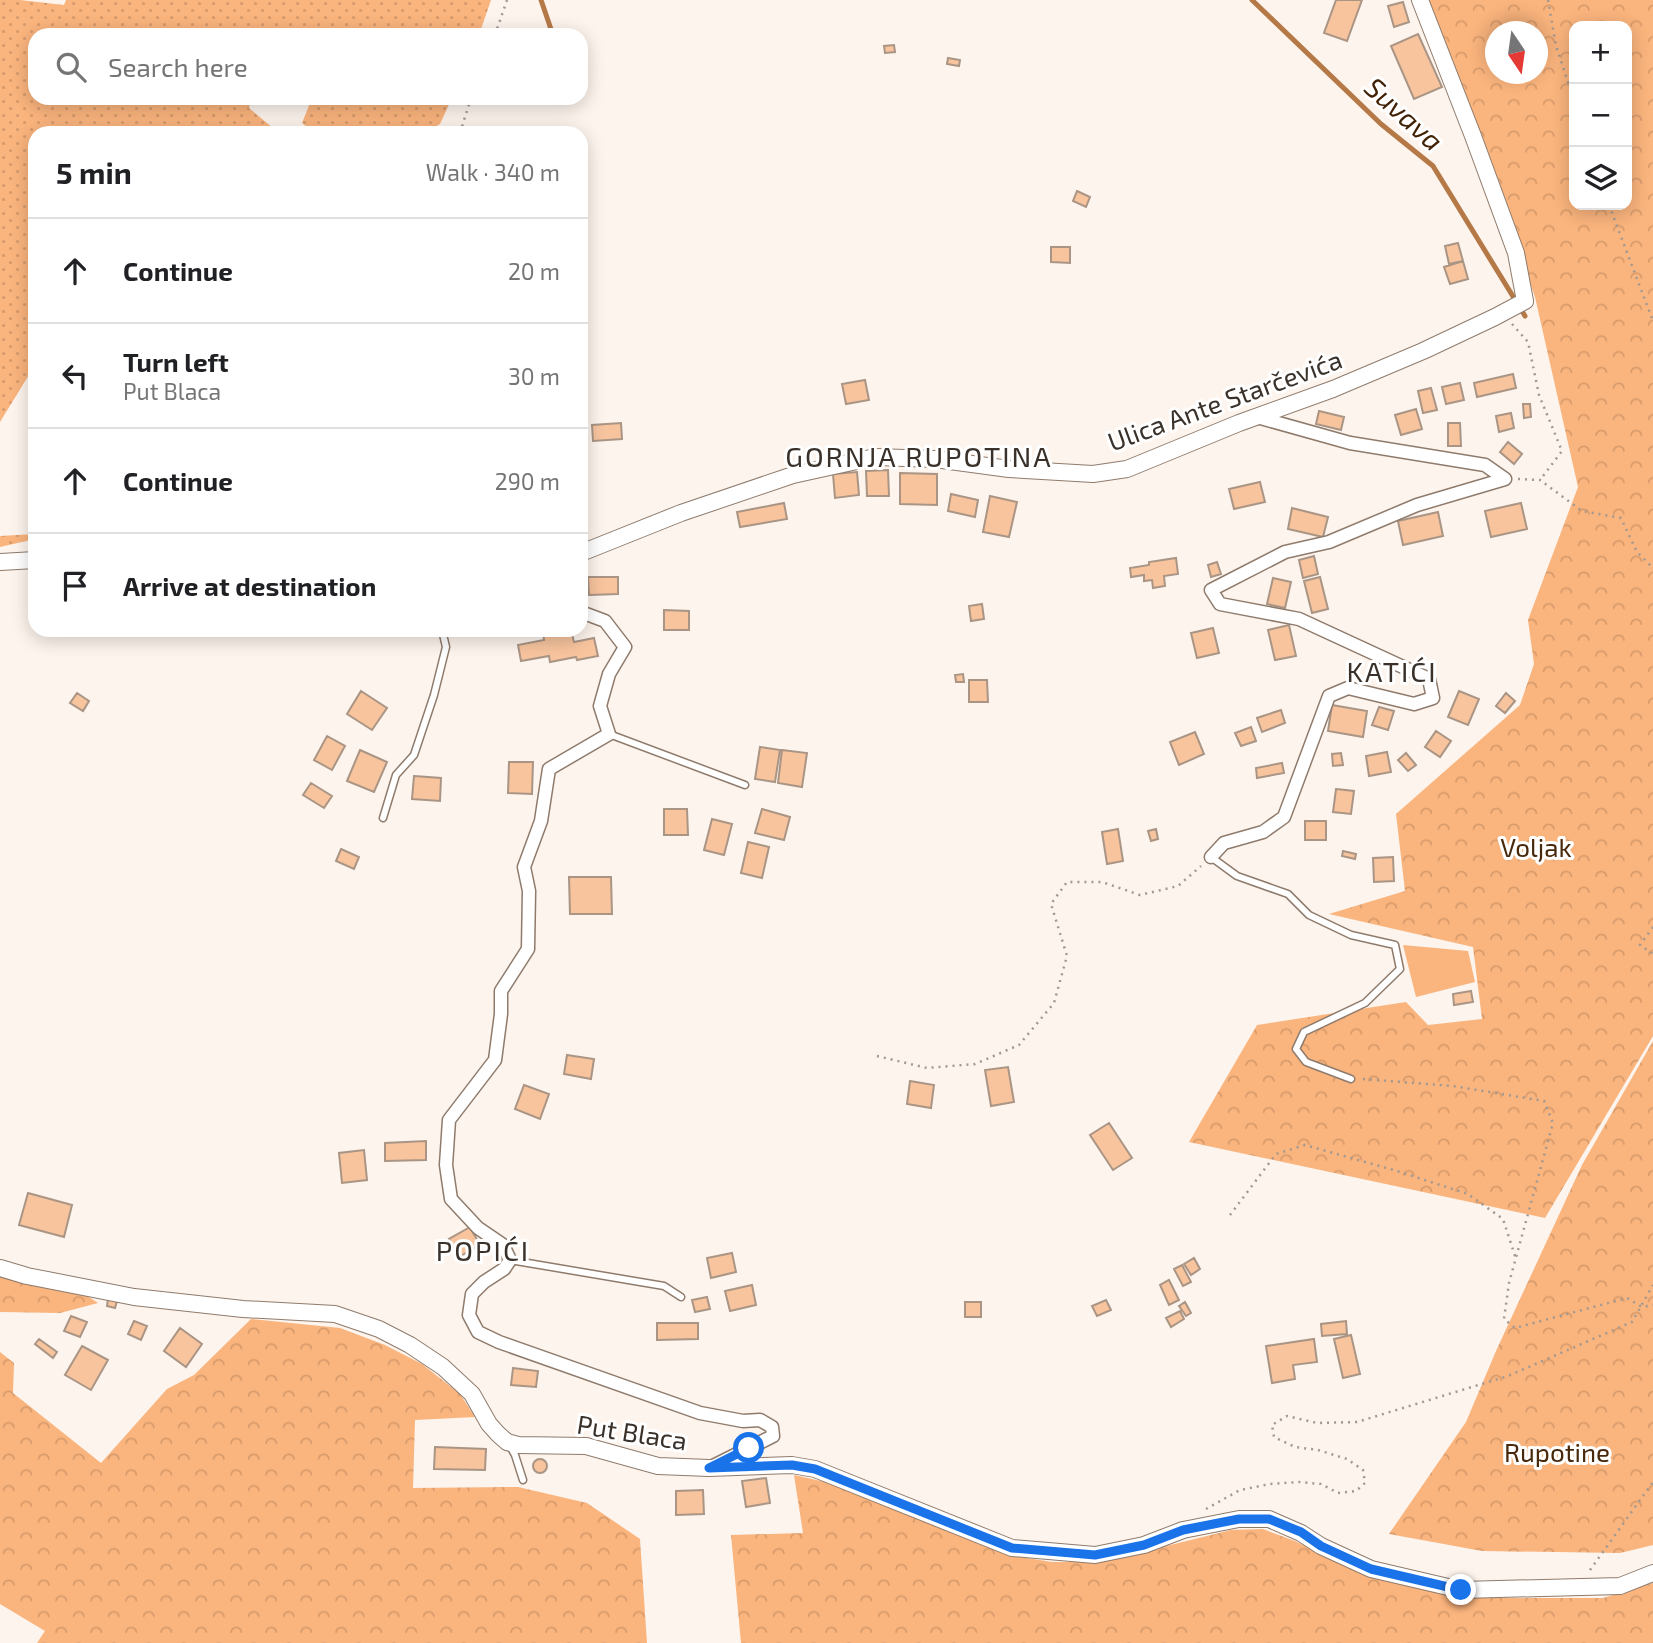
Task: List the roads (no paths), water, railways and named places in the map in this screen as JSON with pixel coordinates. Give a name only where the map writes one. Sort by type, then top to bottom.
[{"type":"street","name":"Ulica Ante Starčevića","points":[[588,550],[681,513],[793,475],[875,457],[935,459],[1009,469],[1093,474],[1127,469],[1410,357],[1525,301],[1516,253],[1420,0]]},
{"type":"street","points":[[1211,857],[1224,843],[1263,832],[1284,817],[1329,696],[1348,688],[1414,705],[1433,698],[1429,679],[1299,619],[1220,604],[1211,590],[1285,551],[1329,541],[1417,505],[1505,479],[1485,465],[1350,443],[1257,417]]},
{"type":"street","points":[[0,562],[28,560]]},
{"type":"street","points":[[588,615],[605,621],[625,647],[609,674],[600,706],[609,734],[549,769],[541,821],[524,867],[529,891],[528,949],[501,991],[495,1060],[449,1120],[446,1165],[451,1199],[478,1228],[503,1245],[510,1260],[504,1269],[472,1294],[469,1315],[478,1332],[499,1342],[699,1413],[743,1421],[760,1420],[772,1427],[773,1436],[709,1468]]},
{"type":"street","points":[[0,1268],[27,1276],[134,1297],[243,1309],[335,1314],[357,1321],[410,1345],[443,1367],[472,1394],[489,1424],[507,1442]]},
{"type":"street","name":"Put Blaca","points":[[507,1442],[518,1445],[586,1446],[658,1466],[709,1468],[792,1465],[815,1469],[1012,1548],[1095,1555],[1144,1545],[1183,1530],[1239,1519],[1269,1519],[1301,1532],[1321,1546],[1371,1569],[1461,1590],[1620,1586],[1653,1573]]},
{"type":"lane","points":[[383,818],[396,775],[414,755],[434,695],[446,647],[444,637]]},
{"type":"lane","points":[[609,734],[745,785]]},
{"type":"lane","points":[[1211,857],[1237,876],[1288,894],[1309,915],[1340,930],[1395,945],[1400,969],[1365,1003],[1304,1032],[1296,1049],[1306,1062],[1351,1079]]},
{"type":"lane","points":[[510,1260],[664,1286],[681,1297]]},
{"type":"lane","points":[[507,1442],[523,1480]]},
{"type":"waterway","points":[[541,0],[551,28]]},
{"type":"waterway","name":"Suvava","points":[[1252,0],[1381,124],[1433,166],[1525,316]]},
{"type":"district","name":"GORNJA RUPOTINA","points":[[919,457]]},
{"type":"district","name":"KATIĆI","points":[[1392,672]]},
{"type":"district","name":"POPIĆI","points":[[483,1251]]},
{"type":"park label","name":"Voljak","points":[[1536,848]]},
{"type":"park label","name":"Rupotine","points":[[1557,1453]]}]
